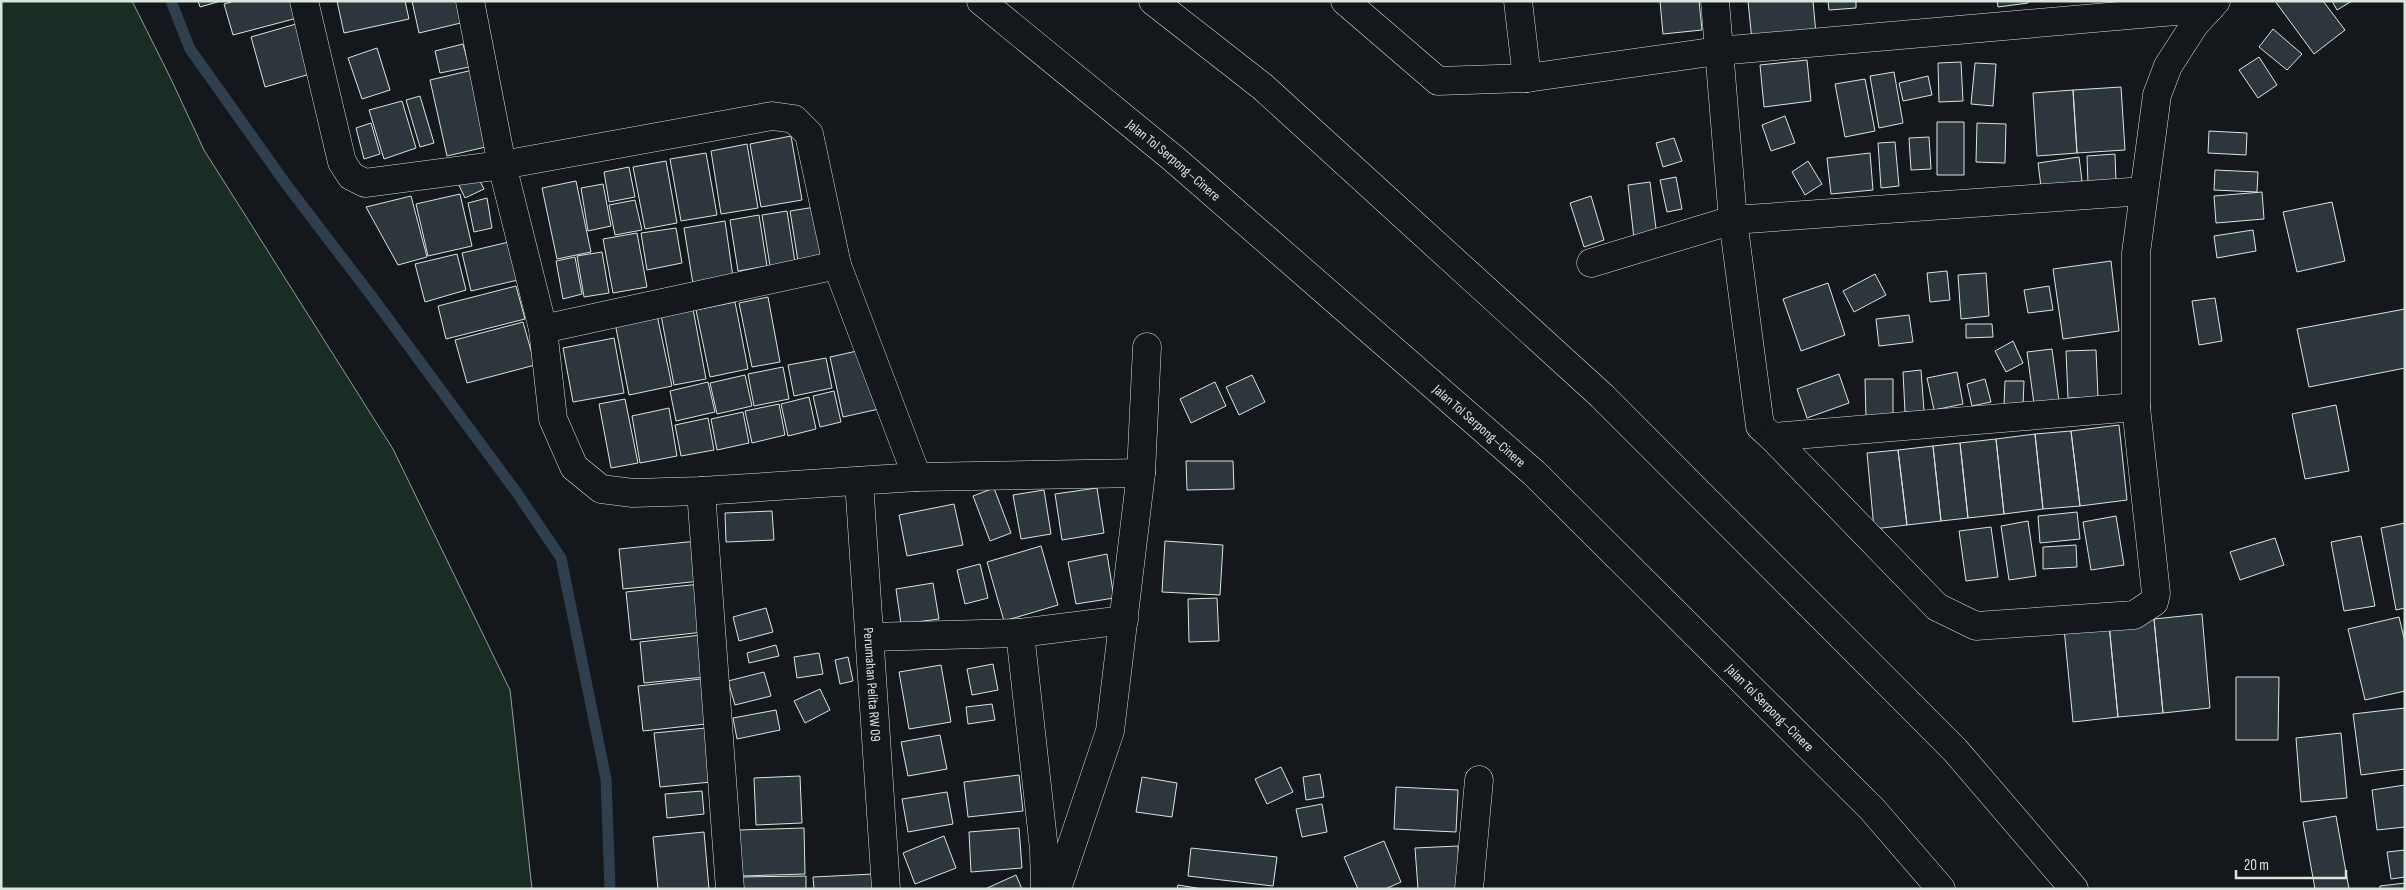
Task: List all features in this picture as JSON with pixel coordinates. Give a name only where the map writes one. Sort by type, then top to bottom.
[{"type":"main road","points":[[304,1],[342,162],[351,176],[365,183],[502,165],[772,116],[794,119],[809,134],[837,265],[917,477]]},
{"type":"main road","points":[[470,1],[502,165],[543,329],[553,419],[574,467],[601,490],[633,493],[701,491],[917,477],[1141,473]]},
{"type":"main road","name":"Jalan Tol Serpong–Cinere","points":[[981,1],[1174,159],[1534,473],[1872,809],[1941,889]]},
{"type":"main road","points":[[1153,1],[1263,87],[1602,396],[1955,750],[2074,889]]},
{"type":"main road","points":[[1345,1],[1438,81],[1527,78],[1718,50],[2212,4]]},
{"type":"main road","points":[[1518,1],[1527,78]]},
{"type":"main road","points":[[1715,1],[1733,220],[1760,426],[1937,607],[1976,626],[2002,626],[2134,615],[2148,608],[2154,602],[2156,593],[2136,407],[2136,253],[2157,95],[2168,66],[2195,24],[2212,4]]},
{"type":"main road","points":[[1591,263],[1733,220],[2144,191]]},
{"type":"main road","points":[[543,329],[837,265]]},
{"type":"main road","points":[[1057,889],[1110,731],[1141,473],[1147,347]]},
{"type":"main road","points":[[1772,438],[2136,407]]},
{"type":"main road","name":"Perumahan Pelita RW 09","points":[[859,481],[886,889]]},
{"type":"main road","points":[[701,491],[730,889]]},
{"type":"main road","points":[[870,637],[1020,633],[1124,620]]},
{"type":"main road","points":[[1020,633],[1044,849],[1045,889]]},
{"type":"main road","points":[[1469,889],[1479,780]]},
{"type":"green space","points":[[1,1],[132,1],[204,150],[393,449],[510,690],[532,889],[1,889]]},
{"type":"building","points":[[198,1],[221,1],[200,7]]},
{"type":"building","points":[[235,1],[297,1],[301,17],[233,35],[224,4]]},
{"type":"building","points":[[337,1],[405,1],[409,19],[344,33]]},
{"type":"building","points":[[412,1],[465,1],[469,21],[419,33]]},
{"type":"building","points":[[1660,1],[1699,1],[1702,30],[1663,34]]},
{"type":"building","points":[[1748,1],[1813,1],[1816,34],[1752,41]]},
{"type":"building","points":[[1828,1],[1856,1],[1856,8],[1829,10]]},
{"type":"building","points":[[1997,1],[2028,1],[2028,3],[1998,7]]},
{"type":"building","points":[[2275,1],[2323,1],[2345,30],[2314,54]]},
{"type":"building","points":[[2332,1],[2352,1],[2337,10]]},
{"type":"building","points":[[303,22],[317,72],[265,87],[251,37]]},
{"type":"building","points":[[2273,29],[2302,54],[2287,70],[2259,47]]},
{"type":"building","points":[[463,44],[469,67],[440,73],[435,51]]},
{"type":"building","points":[[377,48],[390,90],[362,99],[348,58]]},
{"type":"building","points":[[2259,57],[2277,85],[2258,98],[2239,70]]},
{"type":"building","points":[[1807,60],[1811,101],[1764,107],[1760,65]]},
{"type":"building","points":[[1961,62],[1963,101],[1939,102],[1938,63]]},
{"type":"building","points":[[1975,63],[1996,64],[1993,106],[1971,104]]},
{"type":"building","points":[[477,69],[494,145],[447,156],[430,80]]},
{"type":"building","points":[[1894,72],[1903,123],[1879,128],[1870,76]]},
{"type":"building","points":[[1928,76],[1932,95],[1903,101],[1899,83]]},
{"type":"building","points":[[1865,79],[1875,131],[1845,137],[1835,84]]},
{"type":"building","points":[[2121,87],[2125,150],[2077,153],[2073,90]]},
{"type":"building","points":[[2073,90],[2077,153],[2037,156],[2033,93]]},
{"type":"building","points":[[420,96],[434,143],[420,147],[406,100]]},
{"type":"building","points":[[402,101],[416,148],[384,159],[369,110]]},
{"type":"building","points":[[1785,116],[1795,143],[1771,151],[1762,125]]},
{"type":"building","points":[[1937,122],[1964,122],[1964,175],[1937,175]]},
{"type":"building","points":[[371,123],[380,154],[364,159],[356,128]]},
{"type":"building","points":[[1977,123],[2006,124],[2005,163],[1976,162]]},
{"type":"building","points":[[2209,131],[2247,133],[2246,155],[2208,153]]},
{"type":"building","points":[[791,136],[802,200],[761,207],[750,144]]},
{"type":"building","points":[[1929,137],[1931,169],[1911,170],[1909,138]]},
{"type":"building","points":[[1674,138],[1682,161],[1663,167],[1656,143]]},
{"type":"building","points":[[1895,142],[1899,186],[1881,188],[1878,143]]},
{"type":"building","points":[[747,144],[758,208],[721,214],[711,151]]},
{"type":"building","points":[[706,153],[717,215],[681,221],[670,159]]},
{"type":"building","points":[[1870,153],[1873,190],[1831,194],[1827,158]]},
{"type":"building","points":[[2115,154],[2116,182],[2088,184],[2087,156]]},
{"type":"building","points":[[2079,157],[2082,181],[2041,187],[2038,163]]},
{"type":"building","points":[[666,161],[677,223],[645,229],[633,167]]},
{"type":"building","points":[[1808,161],[1822,184],[1805,195],[1792,172]]},
{"type":"building","points":[[629,167],[635,197],[609,202],[604,172]]},
{"type":"building","points":[[2215,170],[2258,172],[2257,192],[2214,190]]},
{"type":"building","points":[[477,175],[484,189],[465,198],[458,183]]},
{"type":"building","points":[[1676,177],[1682,209],[1667,212],[1660,180]]},
{"type":"building","points":[[576,181],[591,252],[557,259],[542,188]]},
{"type":"building","points":[[1650,182],[1657,236],[1634,239],[1628,185]]},
{"type":"building","points":[[603,184],[611,226],[588,231],[581,188]]},
{"type":"building","points":[[2262,192],[2264,219],[2216,223],[2214,196]]},
{"type":"building","points":[[460,194],[472,246],[428,256],[416,204]]},
{"type":"building","points":[[411,196],[427,257],[398,265],[366,207]]},
{"type":"building","points":[[1591,196],[1604,240],[1584,247],[1570,203]]},
{"type":"building","points":[[487,198],[492,228],[474,232],[468,203]]},
{"type":"building","points":[[635,200],[642,230],[615,235],[609,205]]},
{"type":"building","points":[[2332,202],[2345,261],[2297,272],[2283,212]]},
{"type":"building","points":[[815,207],[823,257],[798,261],[790,211]]},
{"type":"building","points":[[787,211],[795,262],[770,266],[762,215]]},
{"type":"building","points":[[759,215],[767,266],[738,271],[730,220]]},
{"type":"building","points":[[725,221],[733,277],[693,284],[684,228]]},
{"type":"building","points":[[676,228],[682,263],[647,270],[641,233]]},
{"type":"building","points":[[2253,230],[2256,251],[2217,258],[2214,236]]},
{"type":"building","points":[[637,233],[647,287],[613,293],[603,239]]},
{"type":"building","points":[[509,242],[518,280],[471,291],[462,253]]},
{"type":"building","points":[[602,252],[609,293],[584,297],[577,256]]},
{"type":"building","points":[[457,254],[466,290],[425,302],[415,264]]},
{"type":"building","points":[[575,257],[582,294],[563,299],[556,261]]},
{"type":"building","points":[[2111,261],[2119,331],[2063,339],[2053,269]]},
{"type":"building","points":[[1947,271],[1950,300],[1930,302],[1927,273]]},
{"type":"building","points":[[1986,273],[1989,316],[1961,319],[1958,275]]},
{"type":"building","points":[[1875,274],[1886,295],[1854,312],[1843,291]]},
{"type":"building","points":[[1828,283],[1845,335],[1801,351],[1783,299]]},
{"type":"building","points":[[516,286],[525,319],[446,339],[438,306]]},
{"type":"building","points":[[2049,286],[2053,310],[2028,313],[2024,290]]},
{"type":"building","points":[[768,297],[780,362],[752,367],[739,303]]},
{"type":"building","points":[[2215,298],[2222,341],[2199,345],[2192,301]]},
{"type":"building","points":[[735,302],[748,369],[710,377],[696,310]]},
{"type":"building","points":[[693,309],[706,379],[674,385],[661,315]]},
{"type":"building","points":[[2405,309],[2405,368],[2309,387],[2297,329]]},
{"type":"building","points":[[657,315],[672,386],[629,395],[615,323]]},
{"type":"building","points":[[1909,315],[1913,342],[1879,346],[1876,319]]},
{"type":"building","points":[[523,322],[535,365],[467,383],[455,340]]},
{"type":"building","points":[[1966,324],[1992,324],[1993,337],[1966,338]]},
{"type":"building","points":[[614,338],[624,393],[573,402],[563,348]]},
{"type":"building","points":[[2013,341],[2023,363],[2006,372],[1995,351]]},
{"type":"building","points":[[866,349],[879,409],[843,417],[830,357]]},
{"type":"building","points":[[2052,349],[2059,401],[2034,404],[2027,352]]},
{"type":"building","points":[[2096,350],[2098,397],[2068,398],[2066,351]]},
{"type":"building","points":[[826,358],[832,388],[794,396],[788,365]]},
{"type":"building","points":[[783,367],[789,399],[754,406],[748,374]]},
{"type":"building","points":[[1921,370],[1924,411],[1905,412],[1903,372]]},
{"type":"building","points":[[1957,372],[1963,404],[1934,410],[1927,378]]},
{"type":"building","points":[[1839,374],[1849,403],[1807,418],[1797,389]]},
{"type":"building","points":[[745,375],[752,406],[717,414],[710,383]]},
{"type":"building","points":[[1252,375],[1265,402],[1239,415],[1226,387]]},
{"type":"building","points":[[1865,379],[1893,379],[1893,419],[1866,419]]},
{"type":"building","points":[[1985,379],[1991,402],[1972,406],[1967,384]]},
{"type":"building","points":[[2005,381],[2024,381],[2023,406],[2004,405]]},
{"type":"building","points":[[708,382],[715,412],[676,421],[670,391]]},
{"type":"building","points":[[1215,382],[1226,406],[1191,423],[1180,399]]},
{"type":"building","points":[[834,391],[841,422],[820,427],[813,396]]},
{"type":"building","points":[[809,397],[816,429],[788,436],[781,404]]},
{"type":"building","points":[[625,399],[638,463],[611,468],[599,404]]},
{"type":"building","points":[[779,404],[785,435],[752,443],[745,411]]},
{"type":"building","points":[[2336,405],[2349,471],[2305,479],[2292,414]]},
{"type":"building","points":[[669,408],[677,456],[640,463],[632,416]]},
{"type":"building","points":[[743,412],[749,443],[717,450],[711,419]]},
{"type":"building","points":[[708,418],[714,450],[681,456],[675,425]]},
{"type":"building","points":[[2119,425],[2127,500],[2080,506],[2071,431]]},
{"type":"building","points":[[2071,431],[2080,506],[2043,509],[2035,434]]},
{"type":"building","points":[[2035,434],[2043,509],[2004,514],[1996,439]]},
{"type":"building","points":[[1996,439],[2004,514],[1968,518],[1960,443]]},
{"type":"building","points":[[1960,443],[1968,518],[1941,521],[1933,446]]},
{"type":"building","points":[[1933,446],[1941,521],[1907,525],[1898,450]]},
{"type":"building","points":[[1898,450],[1907,525],[1874,529],[1867,453]]},
{"type":"building","points":[[1186,461],[1233,461],[1234,489],[1187,490]]},
{"type":"building","points":[[994,488],[1011,533],[990,541],[973,496]]},
{"type":"building","points":[[1097,488],[1104,533],[1062,540],[1055,494]]},
{"type":"building","points":[[1044,490],[1051,534],[1021,539],[1013,495]]},
{"type":"building","points":[[954,504],[963,545],[907,556],[899,515]]},
{"type":"building","points":[[772,511],[774,540],[726,542],[725,513]]},
{"type":"building","points":[[2077,512],[2080,539],[2040,543],[2038,516]]},
{"type":"building","points":[[2116,516],[2124,565],[2091,570],[2083,522]]},
{"type":"building","points":[[2028,521],[2036,576],[2009,580],[2001,526]]},
{"type":"building","points":[[2405,523],[2405,608],[2396,610],[2381,528]]},
{"type":"building","points":[[1991,527],[1998,577],[1966,581],[1959,531]]},
{"type":"building","points":[[2361,536],[2375,606],[2344,611],[2331,542]]},
{"type":"building","points":[[2275,538],[2284,565],[2240,580],[2230,552]]},
{"type":"building","points":[[697,541],[701,581],[623,589],[619,549]]},
{"type":"building","points":[[1165,541],[1223,545],[1220,595],[1162,592]]},
{"type":"building","points":[[2076,545],[2077,567],[2043,569],[2043,547]]},
{"type":"building","points":[[1041,546],[1058,605],[1004,621],[987,562]]},
{"type":"building","points":[[1107,554],[1114,598],[1076,604],[1068,562]]},
{"type":"building","points":[[980,564],[988,598],[965,604],[957,570]]},
{"type":"building","points":[[933,583],[939,619],[901,624],[896,589]]},
{"type":"building","points":[[700,584],[704,632],[631,640],[626,592]]},
{"type":"building","points":[[1217,598],[1219,641],[1189,642],[1188,599]]},
{"type":"building","points":[[766,608],[773,632],[739,641],[733,617]]},
{"type":"building","points":[[2202,614],[2210,708],[2163,713],[2154,619]]},
{"type":"building","points":[[2399,617],[2405,642],[2405,691],[2365,700],[2348,629]]},
{"type":"building","points":[[2154,619],[2163,713],[2118,717],[2109,624]]},
{"type":"building","points":[[2109,624],[2118,717],[2073,722],[2064,628]]},
{"type":"building","points":[[701,635],[705,677],[644,683],[640,642]]},
{"type":"building","points":[[776,645],[779,656],[749,663],[747,653]]},
{"type":"building","points":[[819,653],[823,674],[797,678],[794,657]]},
{"type":"building","points":[[848,657],[853,681],[840,684],[835,660]]},
{"type":"building","points":[[993,664],[998,690],[972,695],[967,669]]},
{"type":"building","points":[[941,665],[951,722],[909,729],[899,672]]},
{"type":"building","points":[[764,672],[771,696],[735,705],[728,681]]},
{"type":"building","points":[[2236,677],[2279,677],[2278,740],[2236,740]]},
{"type":"building","points":[[701,679],[706,724],[643,731],[638,686]]},
{"type":"building","points":[[820,689],[830,710],[805,723],[794,701]]},
{"type":"building","points":[[992,704],[995,720],[968,724],[966,707]]},
{"type":"building","points":[[2405,708],[2405,769],[2361,775],[2353,714]]},
{"type":"building","points":[[776,710],[780,730],[737,739],[733,718]]},
{"type":"building","points":[[706,728],[711,782],[660,787],[654,733]]},
{"type":"building","points":[[2341,733],[2347,798],[2301,802],[2296,738]]},
{"type":"building","points":[[940,735],[947,769],[908,776],[901,742]]},
{"type":"building","points":[[1281,767],[1293,792],[1267,804],[1255,779]]},
{"type":"building","points":[[1320,774],[1324,797],[1306,800],[1303,777]]},
{"type":"building","points":[[1019,775],[1023,811],[968,817],[964,782]]},
{"type":"building","points":[[800,776],[802,823],[756,825],[754,778]]},
{"type":"building","points":[[1142,777],[1177,783],[1172,817],[1136,812]]},
{"type":"building","points":[[2405,785],[2405,827],[2377,830],[2372,790]]},
{"type":"building","points":[[1396,787],[1458,790],[1456,832],[1394,829]]},
{"type":"building","points":[[702,791],[704,814],[667,818],[665,794]]},
{"type":"building","points":[[947,792],[953,824],[908,832],[902,799]]},
{"type":"building","points":[[1322,804],[1327,832],[1302,837],[1296,809]]},
{"type":"building","points":[[2336,816],[2349,889],[2315,889],[2303,822]]},
{"type":"building","points":[[804,828],[805,874],[741,876],[739,830]]},
{"type":"building","points":[[1019,828],[1022,868],[971,872],[969,832]]},
{"type":"building","points":[[704,832],[709,889],[658,889],[653,837]]},
{"type":"building","points":[[944,836],[956,868],[915,884],[903,853]]},
{"type":"building","points":[[1384,841],[1401,882],[1385,889],[1358,889],[1344,857]]},
{"type":"building","points":[[1458,846],[1460,889],[1418,889],[1415,848]]},
{"type":"building","points":[[1191,848],[1277,857],[1273,886],[1188,876]]},
{"type":"building","points":[[2405,850],[2405,877],[2391,879],[2387,852]]},
{"type":"building","points":[[873,874],[873,889],[814,889],[813,877]]},
{"type":"building","points":[[1016,875],[1022,889],[985,889]]},
{"type":"building","points":[[806,876],[806,889],[740,889],[740,877]]},
{"type":"building","points":[[2405,883],[2405,889],[2380,889],[2380,886]]},
{"type":"building","points":[[1178,885],[1203,889],[1177,889]]},
{"type":"waterway","points":[[171,1],[190,49],[286,184],[517,493],[561,558],[606,779],[610,889]]}]
